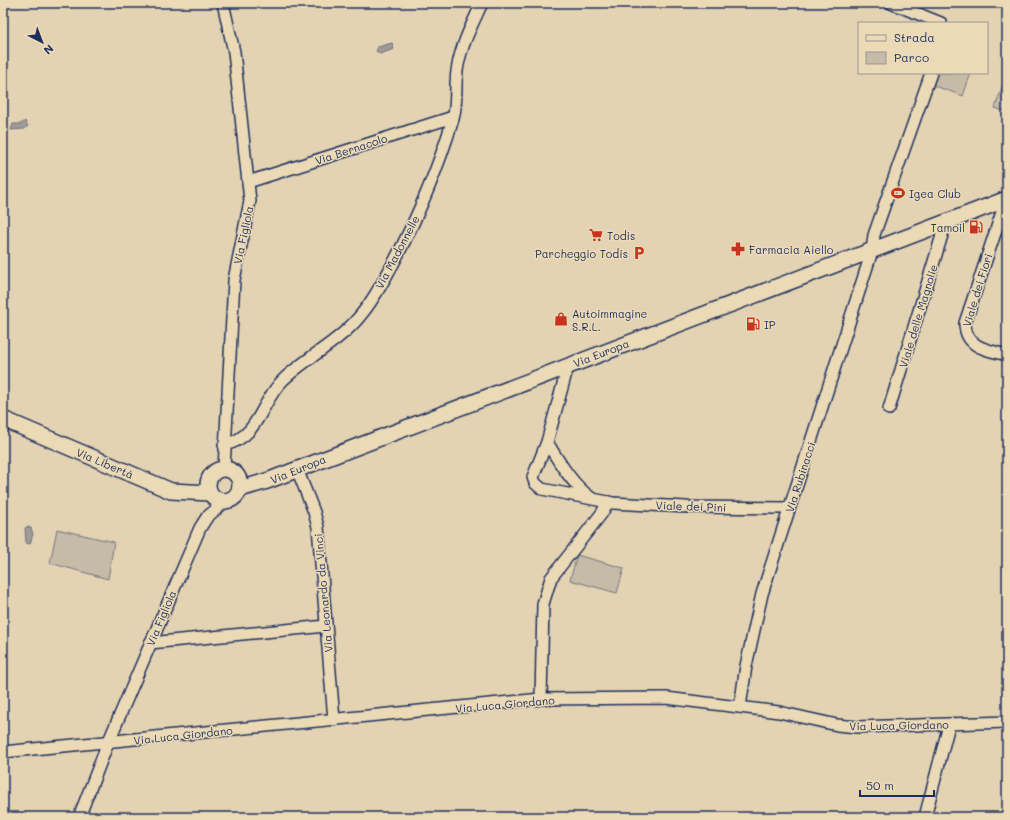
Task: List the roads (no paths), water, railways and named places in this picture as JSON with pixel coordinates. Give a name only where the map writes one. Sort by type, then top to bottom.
[{"type":"street","name":"Via Figliola","points":[[223,3],[234,52],[250,201],[234,280],[224,445],[224,469]]},
{"type":"street","name":"Via Madonnelle","points":[[224,445],[236,442],[246,435],[282,381],[333,341],[360,317],[382,284],[411,229],[434,175],[453,117],[458,65],[469,30],[482,3]]},
{"type":"street","points":[[891,3],[938,22]]},
{"type":"street","name":"Via Rubinacci","points":[[740,707],[746,666],[762,594],[872,251],[874,235],[890,186],[932,74]]},
{"type":"street","name":"Via Bernacolo","points":[[248,182],[453,117]]},
{"type":"street","name":"Via Europa","points":[[240,489],[267,481],[1007,199]]},
{"type":"street","name":"Viale dei Fiori","points":[[1007,199],[964,323],[965,332],[968,338],[978,347],[1007,355]]},
{"type":"street","name":"Viale delle Magnolie","points":[[889,409],[946,222]]},
{"type":"street","name":"Viale dei Pini","points":[[568,366],[547,442],[533,477],[535,483],[542,489],[608,502],[686,507],[790,508]]},
{"type":"street","name":"Via Libertà","points":[[3,420],[171,491],[210,493]]},
{"type":"street","points":[[547,442],[564,470],[583,492],[593,500]]},
{"type":"street","points":[[224,469],[237,475],[240,489],[235,497],[226,501],[217,499],[210,493],[208,483],[214,473],[224,469]]},
{"type":"street","name":"Via Leonardo da Vinci","points":[[297,469],[314,512],[318,527],[334,720]]},
{"type":"street","name":"Via Figliola","points":[[79,817],[108,743],[200,528],[207,517],[226,501]]},
{"type":"street","points":[[540,699],[543,604],[552,578],[602,513],[608,502]]},
{"type":"street","points":[[150,643],[326,626]]},
{"type":"street","name":"Via Luca Giordano","points":[[3,752],[108,743],[540,699],[666,698],[779,712],[837,725],[857,727],[1007,722]]},
{"type":"street","points":[[925,817],[949,725]]},
{"type":"place","name":"Igea Club","points":[[898,193]]},
{"type":"place","name":"Tamoil","points":[[976,227]]},
{"type":"place","name":"Todis","points":[[596,235]]},
{"type":"place","name":"Farmacia Aiello","points":[[738,249]]},
{"type":"place","name":"Parcheggio Todis","points":[[639,253]]},
{"type":"place","name":"Autoimmagine S.R.L.","points":[[561,319]]},
{"type":"place","name":"IP","points":[[753,324]]}]
